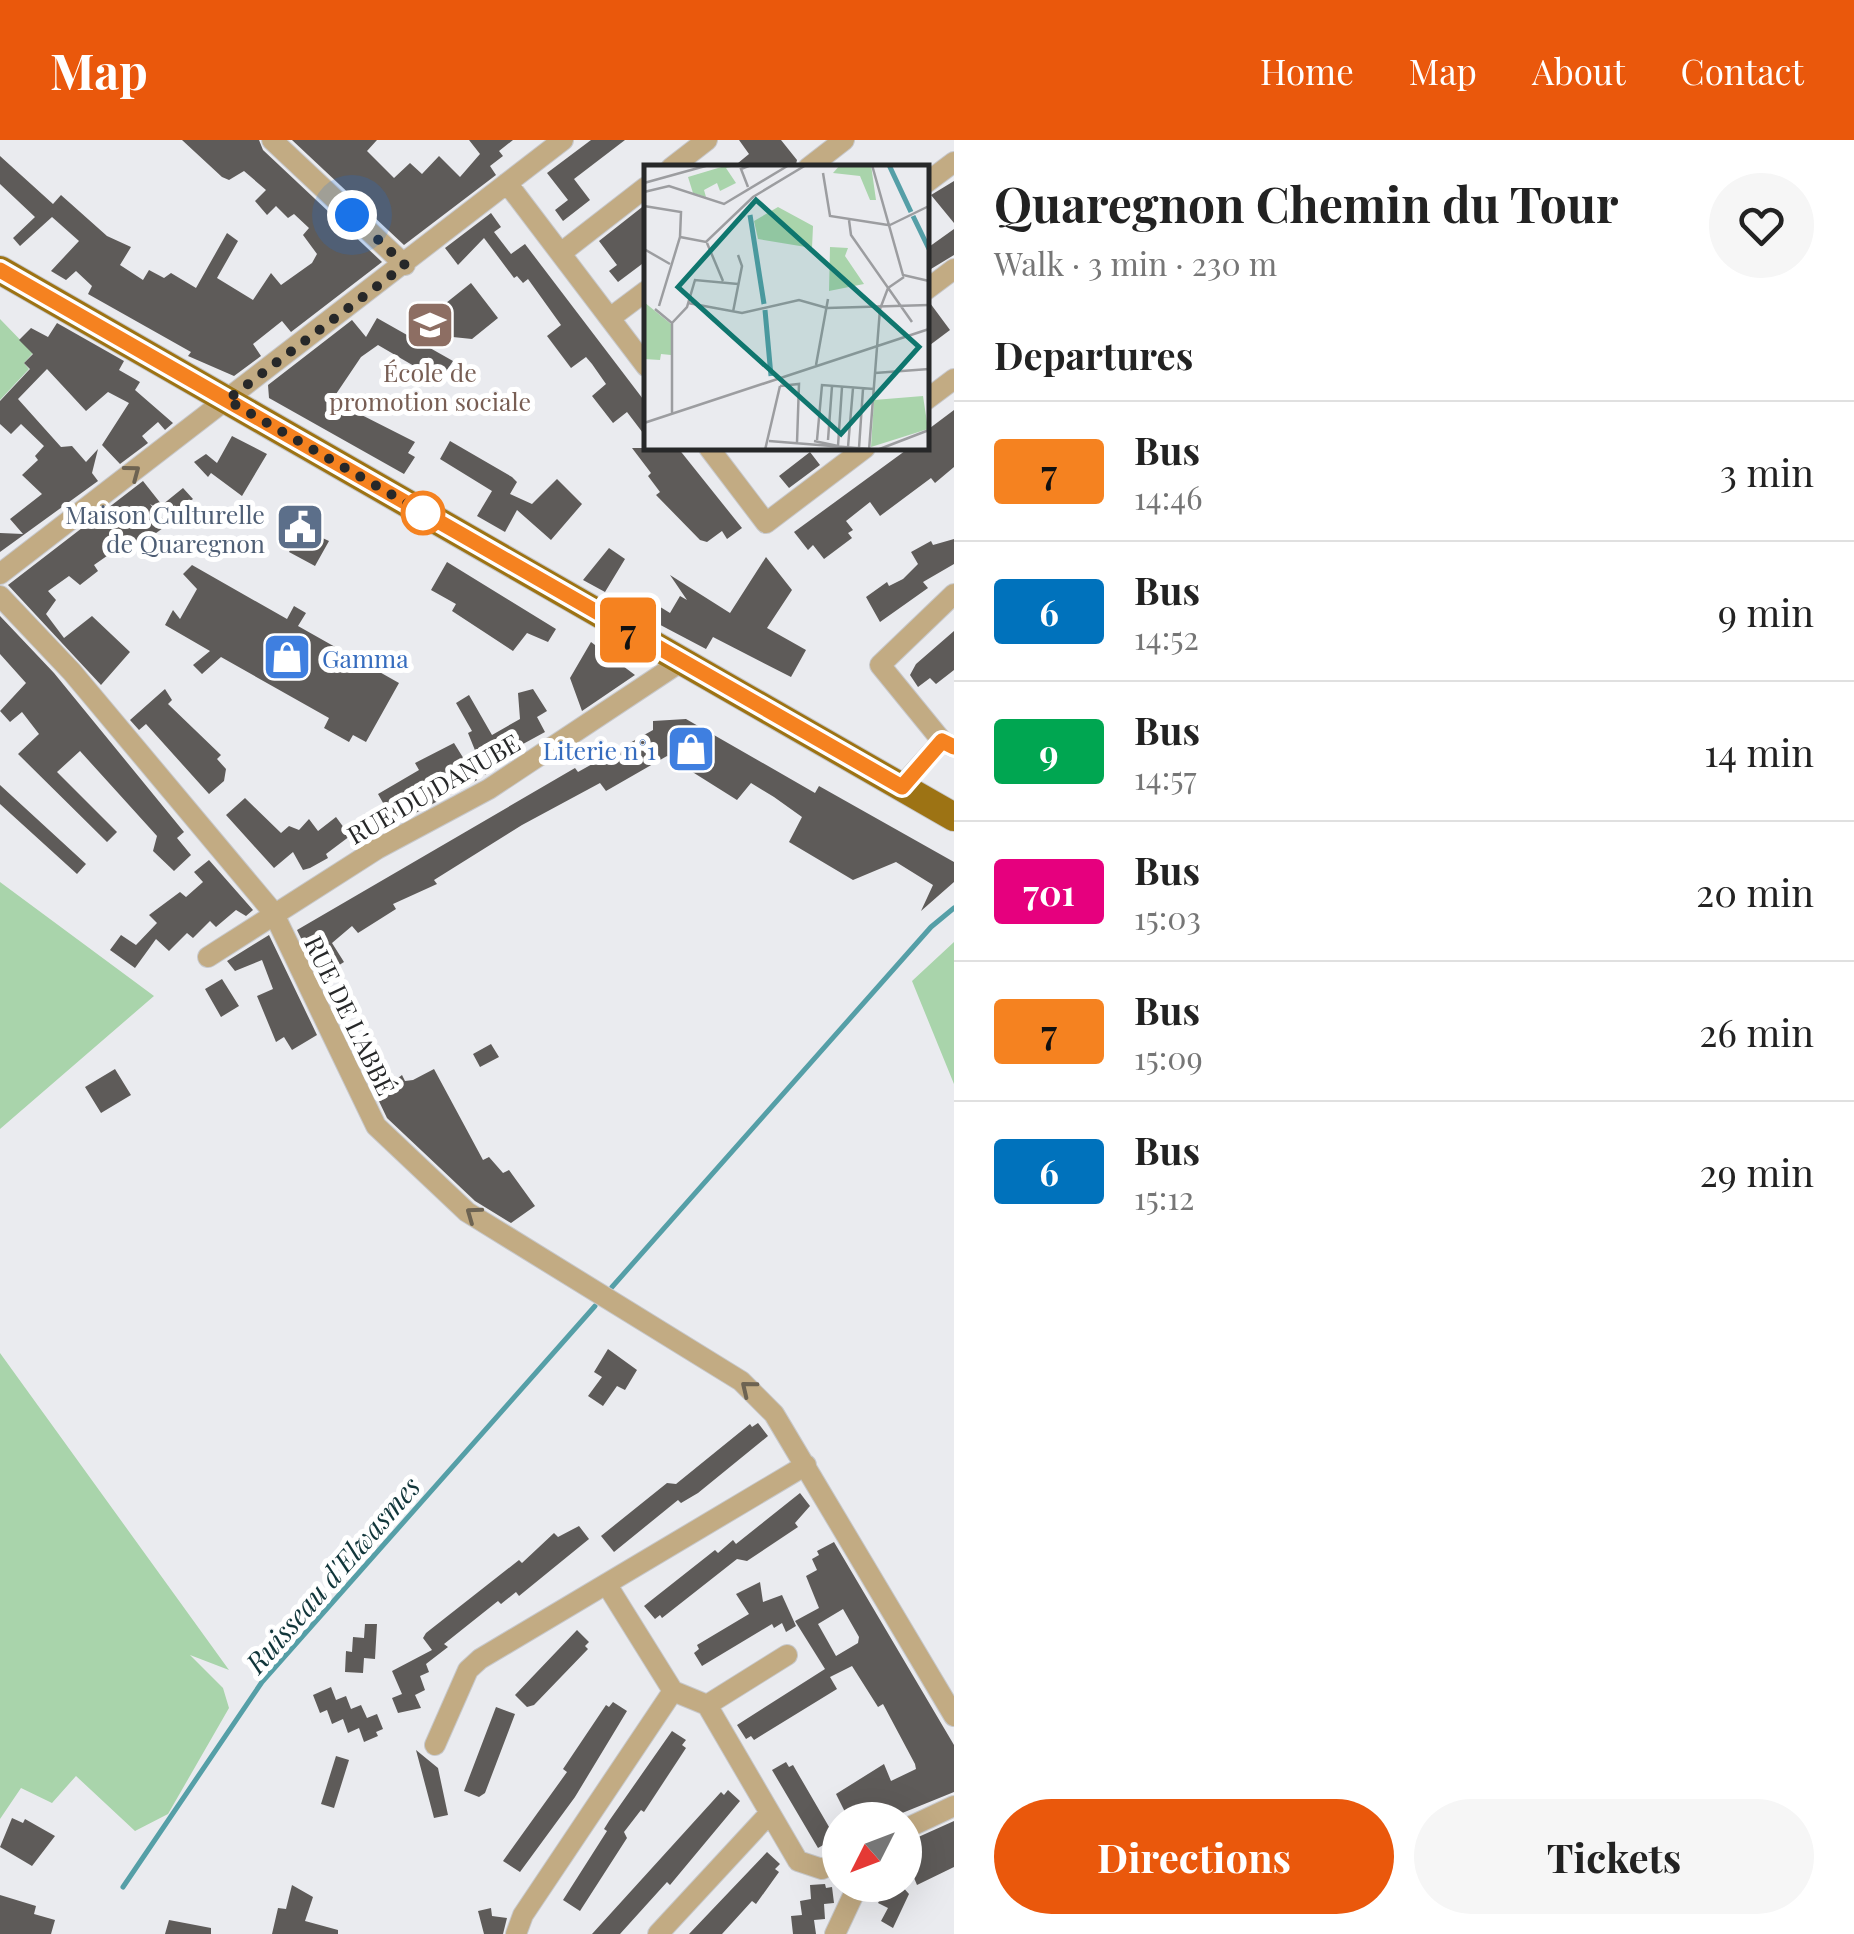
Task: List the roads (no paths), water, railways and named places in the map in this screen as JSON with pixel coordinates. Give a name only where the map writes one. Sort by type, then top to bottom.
[{"type":"main road","points":[[0,270],[954,817]]},
{"type":"street","points":[[272,140],[405,265]]},
{"type":"street","points":[[0,574],[563,140]]},
{"type":"street","points":[[675,165],[707,140]]},
{"type":"street","points":[[812,165],[844,140]]},
{"type":"street","points":[[929,181],[954,162]]},
{"type":"street","points":[[507,183],[644,363]]},
{"type":"street","points":[[560,253],[644,188]]},
{"type":"street","points":[[929,288],[954,268]]},
{"type":"street","points":[[610,318],[644,292]]},
{"type":"street","points":[[929,398],[954,380]]},
{"type":"street","points":[[715,450],[766,522],[861,450]]},
{"type":"street","points":[[902,787],[948,744],[880,665],[954,594]]},
{"type":"street","name":"RUE DE L'ABBÉ","points":[[0,596],[72,672],[273,912],[376,1126],[467,1212],[741,1381],[774,1414],[954,1716]]},
{"type":"street","name":"RUE DU DANUBE","points":[[208,957],[273,912],[488,788],[682,661]]},
{"type":"street","points":[[435,1745],[473,1665],[806,1465]]},
{"type":"street","points":[[607,1585],[673,1691],[707,1705],[798,1860],[822,1869]]},
{"type":"street","points":[[707,1705],[786,1654]]},
{"type":"street","points":[[516,1934],[523,1915],[673,1691]]},
{"type":"street","points":[[922,1821],[954,1806]]},
{"type":"street","points":[[658,1934],[770,1813]]},
{"type":"street","points":[[835,1934],[850,1902]]},
{"type":"waterway","name":"Ruisseau d'Elwasmes","points":[[612,1287],[931,927],[954,908]]},
{"type":"waterway","name":"Ruisseau d'Elwasmes","points":[[123,1887],[262,1682],[595,1306]]},
{"type":"place","name":"École de promotion sociale","points":[[430,325]]},
{"type":"place","name":"Maison Culturelle de Quaregnon","points":[[300,527]]},
{"type":"place","name":"Gamma","points":[[287,657]]},
{"type":"place","name":"Literie n°1","points":[[691,749]]}]
